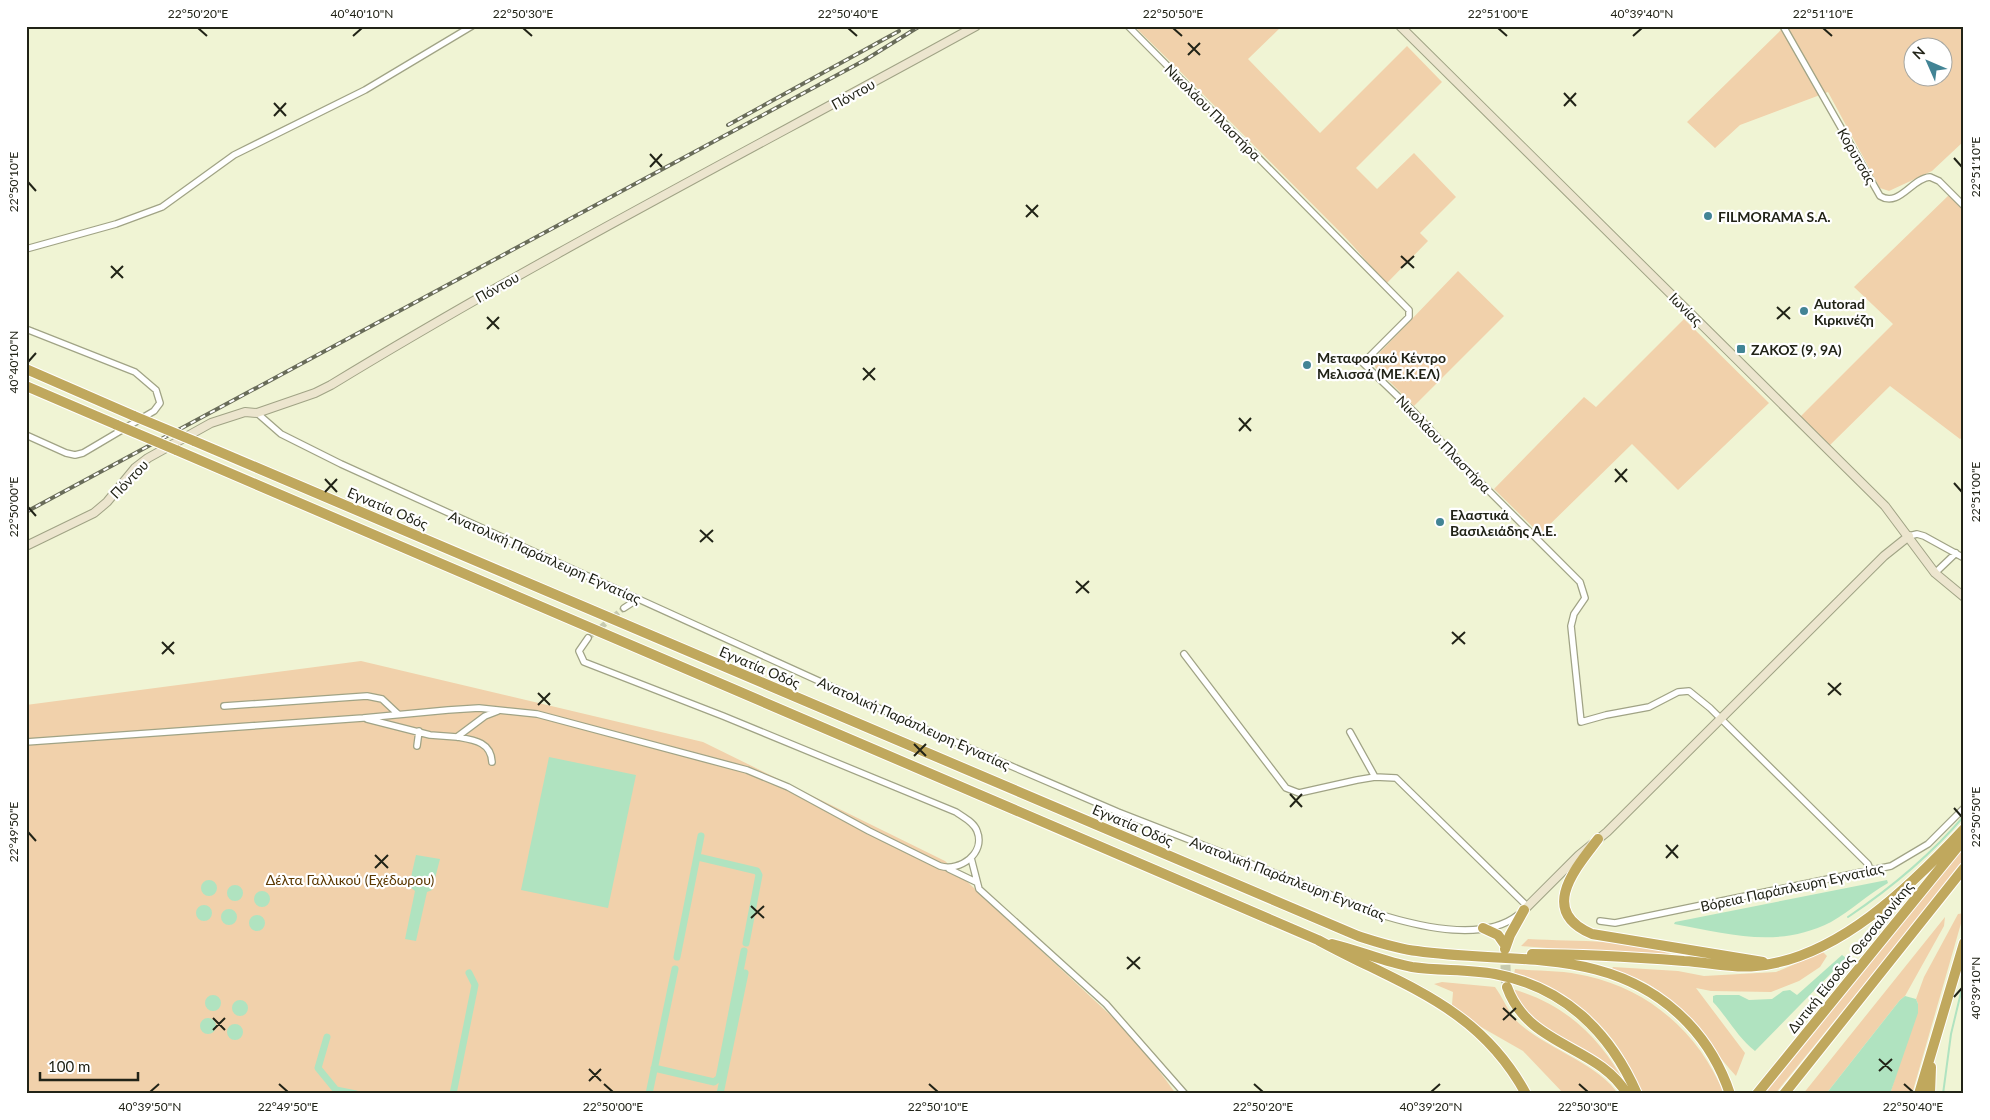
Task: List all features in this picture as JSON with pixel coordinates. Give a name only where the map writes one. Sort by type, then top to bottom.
[{"type":"highway","name":"Εγνατία Οδός","points":[[26,369],[1358,936],[1416,951],[1493,956]]},
{"type":"highway","points":[[26,386],[1318,940],[1350,958],[1419,990],[1457,1015],[1511,1069],[1526,1094]]},
{"type":"highway","points":[[1493,956],[1564,954],[1687,961],[1735,966],[1774,964],[1812,952],[1850,930],[1927,867],[1964,828]]},
{"type":"highway","points":[[1598,839],[1572,875],[1564,893],[1564,908],[1567,915],[1584,930],[1592,934],[1774,964]]},
{"type":"highway","name":"Δυτική Είσοδος Θεσσαλονίκης","points":[[1757,1094],[1964,839]]},
{"type":"highway","points":[[1784,1094],[1964,868]]},
{"type":"highway","points":[[1483,928],[1498,935],[1505,947],[1526,908]]},
{"type":"highway","points":[[1318,940],[1413,967],[1497,974],[1555,996],[1579,1012],[1618,1055],[1637,1094]]},
{"type":"highway","points":[[1919,1094],[1964,943]]},
{"type":"highway","points":[[1493,956],[1596,968],[1640,986],[1669,1005],[1694,1029],[1722,1072],[1730,1094]]},
{"type":"highway","points":[[1507,987],[1517,1008],[1535,1028],[1605,1070],[1627,1094]]},
{"type":"highway","points":[[1930,1094],[1930,1078],[1936,1032]]},
{"type":"street","points":[[26,249],[116,224],[154,211],[234,155],[366,90],[472,26]]},
{"type":"street","name":"Πόντου","points":[[26,546],[94,513],[107,502],[135,468],[148,458],[212,422],[245,412],[257,412],[315,393],[331,385],[427,326],[594,233],[976,26]]},
{"type":"street","name":"Νικολάου Πλαστήρα","points":[[1128,26],[1409,310],[1409,317],[1363,363],[1415,413],[1458,460],[1580,582],[1584,602],[1574,614],[1571,626],[1581,722],[1654,706],[1683,690],[1695,694],[1721,719]]},
{"type":"street","name":"Ιωνίας","points":[[1400,26],[1885,506],[1935,573],[1964,597]]},
{"type":"street","name":"Κορυτσάς","points":[[1784,26],[1880,196],[1890,199],[1898,197],[1920,180],[1930,177],[1939,181],[1964,206]]},
{"type":"street","points":[[26,328],[134,372],[156,390],[160,403],[154,411],[83,453],[75,455],[26,435]]},
{"type":"street","name":"Ανατολική Παράπλευρη Εγνατίας","points":[[257,412],[281,434],[341,464],[918,726],[1100,804],[1366,909],[1431,928],[1483,928],[1505,923],[1526,908]]},
{"type":"street","points":[[1184,654],[1289,790],[1299,793],[1375,777],[1396,778],[1526,908],[1721,719],[1884,556],[1908,536],[1917,534],[1924,536],[1964,558]]},
{"type":"street","points":[[1935,573],[1956,553]]},
{"type":"street","points":[[624,608],[638,598]]},
{"type":"street","points":[[588,638],[579,651],[584,662],[723,716],[956,812],[974,826],[977,831],[978,844],[971,858],[963,866],[949,869]]},
{"type":"street","points":[[224,706],[367,696],[382,700],[398,714]]},
{"type":"street","points":[[26,742],[479,708],[537,714],[599,728],[747,770],[788,787],[920,857],[976,882]]},
{"type":"street","points":[[457,737],[485,716],[500,710]]},
{"type":"street","points":[[363,718],[419,732],[457,737],[484,744],[490,750],[492,762]]},
{"type":"street","points":[[1721,719],[1868,864],[1871,871]]},
{"type":"street","points":[[417,746],[419,732]]},
{"type":"street","points":[[1350,732],[1375,777]]},
{"type":"street","name":"Βόρεια Παράπλευρη Εγνατίας","points":[[1600,921],[1615,923],[1891,866],[1928,844],[1964,808]]},
{"type":"street","points":[[971,858],[979,889],[1020,928],[1062,962],[1118,1016],[1185,1094]]},
{"type":"green space","points":[[1134,26],[1282,26],[1248,59],[1320,133],[1407,46],[1442,82],[1356,168],[1377,189],[1414,153],[1456,197],[1420,233],[1428,241],[1387,283],[1341,233]]},
{"type":"green space","points":[[1785,26],[1964,26],[1964,141],[1932,171],[1889,191],[1880,188],[1828,92],[1740,125],[1715,148],[1687,122]]},
{"type":"green space","points":[[1949,195],[1964,210],[1964,436],[1960,439],[1890,386],[1829,446],[1800,417],[1893,324],[1854,287]]},
{"type":"green space","points":[[1458,271],[1504,316],[1414,406],[1375,367],[1379,353]]},
{"type":"green space","points":[[1684,319],[1769,403],[1678,490],[1632,444],[1540,534],[1494,489],[1584,397],[1596,407]]},
{"type":"green space","name":"Δέλτα Γαλλικού (Εχέδωρου)","points":[[361,661],[703,742],[945,861],[1136,1039],[1176,1094],[26,1094],[26,705]]},
{"type":"green space","points":[[1964,847],[1964,861],[1775,1094],[1762,1094]]},
{"type":"green space","points":[[1964,913],[1912,1094],[1890,1094],[1918,1004],[1916,999],[1924,977],[1958,914]]},
{"type":"green space","points":[[1945,917],[1944,926],[1905,996],[1826,1094],[1803,1094]]},
{"type":"green space","points":[[1528,939],[1625,944],[1644,947],[1681,958],[1521,946]]},
{"type":"green space","points":[[1823,952],[1827,956],[1820,967],[1799,981],[1771,992],[1711,991],[1696,988],[1745,1053],[1736,1076],[1686,1015],[1662,993],[1644,982],[1611,970],[1613,967],[1678,971],[1704,976],[1776,972]]},
{"type":"green space","points":[[1515,969],[1578,974],[1610,983],[1632,992],[1652,1004],[1687,1034],[1714,1072],[1724,1094],[1642,1094],[1624,1056],[1608,1033],[1598,1023],[1569,1002],[1514,974]]},
{"type":"green space","points":[[1442,982],[1495,987],[1513,1017],[1521,1025],[1545,1042],[1587,1066],[1610,1084],[1618,1094],[1564,1094],[1523,1051],[1474,1023],[1452,1005],[1453,992],[1434,984]]},
{"type":"green space","points":[[1512,989],[1549,1004],[1580,1025],[1606,1053],[1627,1087],[1528,1018]]},
{"type":"shaded area","points":[[549,757],[636,775],[608,908],[521,890]]},
{"type":"shaded area","points":[[416,855],[440,859],[432,890],[427,892],[416,941],[405,939],[415,891],[409,886]]},
{"type":"shaded area","points":[[209,880],[217,888],[209,896],[201,888]]},
{"type":"shaded area","points":[[1887,880],[1888,883],[1831,922],[1792,935],[1753,937],[1674,924],[1675,922]]},
{"type":"shaded area","points":[[235,885],[243,893],[235,901],[227,893]]},
{"type":"shaded area","points":[[262,891],[270,899],[262,907],[254,899]]},
{"type":"shaded area","points":[[204,905],[212,913],[204,921],[196,913]]},
{"type":"shaded area","points":[[229,909],[237,917],[229,925],[221,917]]},
{"type":"shaded area","points":[[257,915],[265,923],[257,931],[249,923]]},
{"type":"shaded area","points":[[1842,955],[1846,958],[1755,1051],[1743,1040],[1713,1002],[1713,996],[1716,995],[1739,995],[1749,1000],[1772,999],[1783,991],[1790,990],[1797,995]]},
{"type":"shaded area","points":[[213,995],[221,1003],[213,1011],[205,1003]]},
{"type":"shaded area","points":[[1905,996],[1916,999],[1918,1013],[1890,1094],[1826,1094],[1900,1000]]},
{"type":"shaded area","points":[[240,1000],[248,1008],[240,1016],[232,1008]]},
{"type":"shaded area","points":[[208,1018],[216,1026],[208,1034],[200,1026]]},
{"type":"shaded area","points":[[235,1024],[243,1032],[235,1040],[227,1032]]},
{"type":"waterway","points":[[1848,917],[1909,871],[1938,845],[1964,816]]},
{"type":"waterway","points":[[677,957],[701,836]]},
{"type":"waterway","points":[[698,857],[757,871],[759,875],[746,943]]},
{"type":"waterway","points":[[654,1068],[714,1082],[719,1078],[744,951]]},
{"type":"waterway","points":[[649,1094],[675,969]]},
{"type":"waterway","points":[[453,1094],[475,985],[469,973]]},
{"type":"waterway","points":[[720,1094],[745,973]]},
{"type":"waterway","points":[[1943,1094],[1951,1034],[1964,980]]},
{"type":"waterway","points":[[327,1037],[318,1068],[336,1090],[356,1094]]},
{"type":"tunnel","points":[[588,638],[624,608]]},
{"type":"tunnel","points":[[1505,950],[1506,983]]},
{"type":"railway","points":[[26,512],[865,60],[920,26]]},
{"type":"railway","points":[[728,125],[899,31]]},
{"type":"place","name":"FILMORAMA S.A.","points":[[1708,216]]},
{"type":"place","name":"Autorad Κιρκινέζη","points":[[1804,311]]},
{"type":"place","name":"ΖΑΚΟΣ (9, 9Α)","points":[[1741,349]]},
{"type":"place","name":"Μεταφορικό Κέντρο Μελισσά (ΜΕ.Κ.ΕΛ)","points":[[1307,365]]},
{"type":"place","name":"Ελαστικά Βασιλειάδης Α.Ε.","points":[[1440,522]]}]
